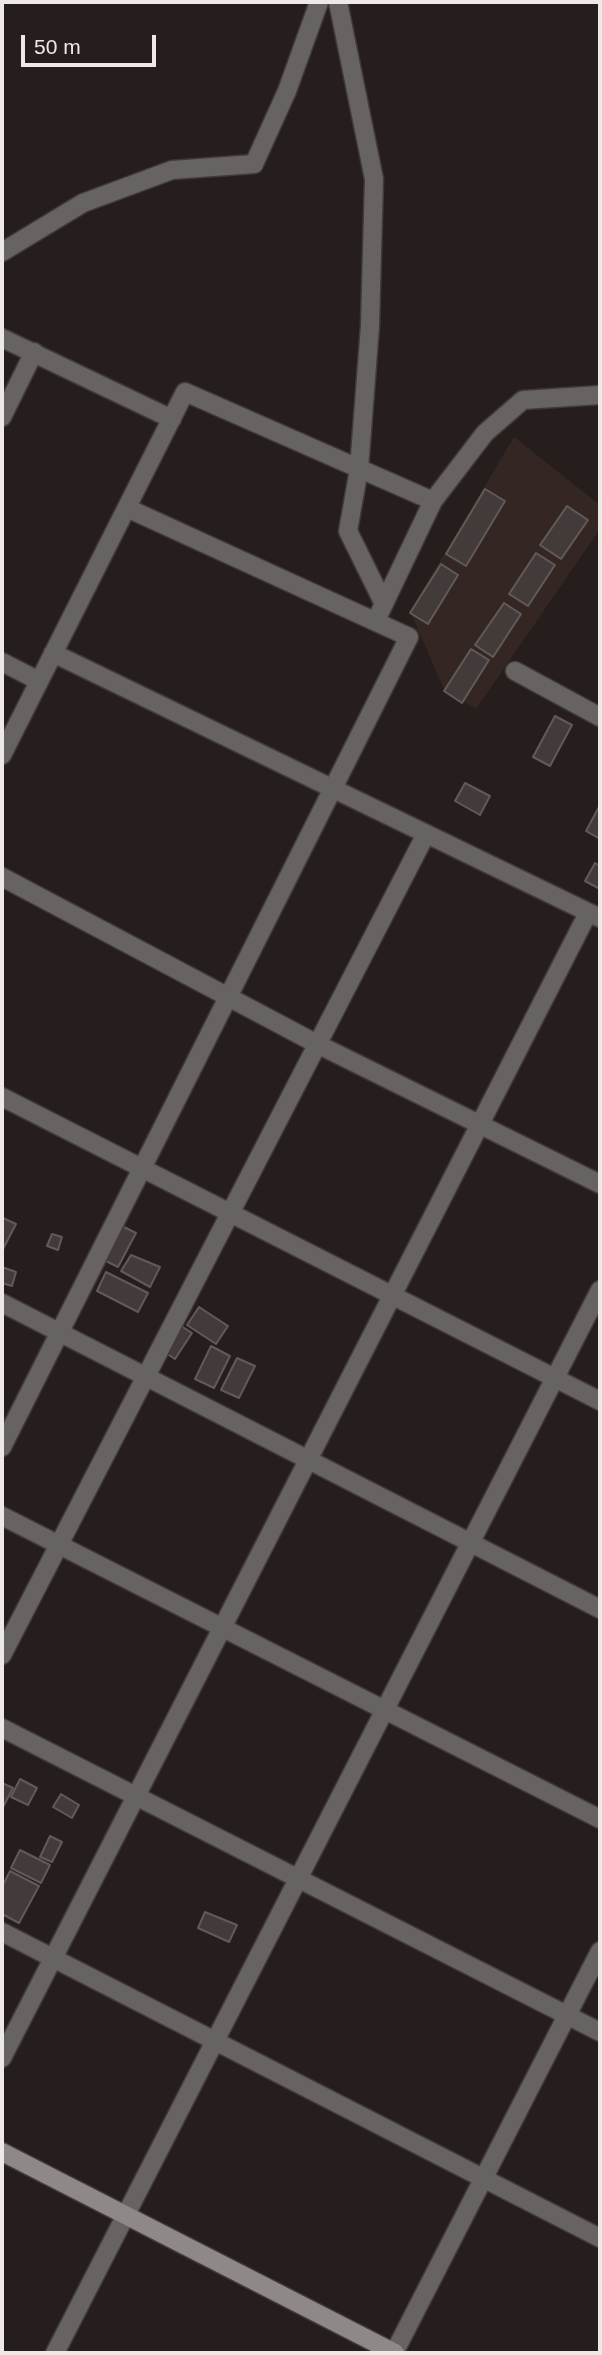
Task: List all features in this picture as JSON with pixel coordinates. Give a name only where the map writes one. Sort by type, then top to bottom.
[{"type":"street","points":[[2,252],[83,203],[172,170],[254,164],[287,91],[319,2]]},
{"type":"street","points":[[338,2],[374,179],[370,326],[359,469],[348,531],[384,604]]},
{"type":"street","points":[[2,338],[172,419]]},
{"type":"street","points":[[2,417],[34,352]]},
{"type":"street","points":[[2,755],[186,393],[433,501]]},
{"type":"street","points":[[375,622],[433,501],[485,433],[523,400],[600,395]]},
{"type":"street","points":[[2,1447],[409,637],[127,508]]},
{"type":"street","points":[[2,2058],[481,1123],[594,916],[53,653]]},
{"type":"street","points":[[2,662],[39,681]]},
{"type":"street","points":[[515,671],[600,717]]},
{"type":"street","points":[[2,1655],[426,834]]},
{"type":"street","points":[[2,877],[317,1044],[600,1184]]},
{"type":"street","points":[[2,1097],[600,1401]]},
{"type":"street","points":[[55,2353],[600,1290]]},
{"type":"street","points":[[2,1303],[600,1609]]},
{"type":"street","points":[[2,1516],[600,1819]]},
{"type":"street","points":[[2,1728],[600,2032]]},
{"type":"street","points":[[2,1932],[600,2238]]},
{"type":"street","points":[[2,2152],[395,2353],[600,1951]]},
{"type":"shaded area","points":[[514,437],[600,505],[600,529],[476,709],[444,689],[410,611]]},
{"type":"building","points":[[485,489],[505,501],[466,566],[446,554]]},
{"type":"building","points":[[567,506],[588,520],[561,559],[540,545]]},
{"type":"building","points":[[536,553],[555,565],[528,606],[509,594]]},
{"type":"building","points":[[441,564],[458,575],[428,624],[410,613]]},
{"type":"building","points":[[504,603],[521,614],[493,657],[475,645]]},
{"type":"building","points":[[471,649],[489,660],[462,703],[444,691]]},
{"type":"building","points":[[555,716],[572,725],[550,766],[533,757]]},
{"type":"building","points":[[465,783],[490,796],[480,815],[455,801]]},
{"type":"building","points":[[600,805],[600,839],[586,831]]},
{"type":"building","points":[[595,863],[600,866],[600,889],[585,881]]},
{"type":"building","points":[[3,1218],[16,1224],[2,1251],[2,1221]]},
{"type":"building","points":[[122,1226],[136,1233],[118,1267],[100,1258]]},
{"type":"building","points":[[52,1234],[62,1237],[58,1250],[47,1246]]},
{"type":"building","points":[[131,1255],[160,1267],[150,1287],[121,1271]]},
{"type":"building","points":[[2,1267],[16,1272],[12,1286],[2,1283]]},
{"type":"building","points":[[106,1272],[148,1293],[138,1312],[97,1291]]},
{"type":"building","points":[[199,1307],[228,1326],[216,1344],[187,1325]]},
{"type":"building","points":[[178,1324],[192,1333],[175,1359],[161,1350]]},
{"type":"building","points":[[211,1346],[230,1356],[214,1388],[195,1379]]},
{"type":"building","points":[[237,1358],[255,1366],[239,1398],[221,1390]]},
{"type":"building","points":[[20,1779],[37,1788],[28,1805],[11,1797]]},
{"type":"building","points":[[2,1783],[13,1788],[2,1809]]},
{"type":"building","points":[[61,1794],[79,1805],[72,1818],[53,1807]]},
{"type":"building","points":[[50,1836],[62,1842],[52,1862],[40,1857]]},
{"type":"building","points":[[20,1850],[50,1865],[41,1883],[11,1868]]},
{"type":"building","points":[[10,1871],[39,1886],[19,1923],[2,1914],[2,1887]]},
{"type":"building","points":[[205,1912],[237,1925],[229,1942],[198,1928]]}]
